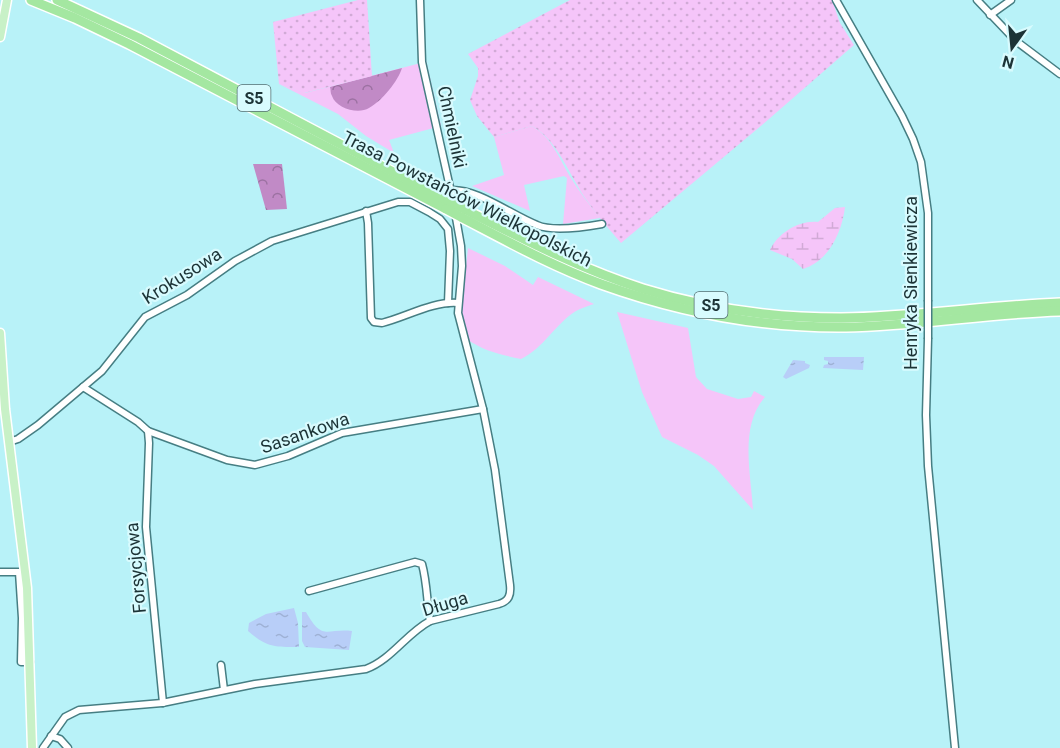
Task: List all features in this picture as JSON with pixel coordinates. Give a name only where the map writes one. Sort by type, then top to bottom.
[{"type":"highway","name":"Trasa Powstańców Wielkopolskich","points":[[31,0],[129,44],[463,213],[564,259],[645,289],[734,309],[798,317],[841,318],[1060,303]]},
{"type":"highway","name":"Trasa Powstańców Wielkopolskich","points":[[57,0],[139,38],[447,205]]},
{"type":"highway","name":"Trasa Powstańców Wielkopolskich","points":[[463,213],[541,258],[599,283],[665,303],[752,321],[817,327],[849,327],[1060,311]]},
{"type":"main road","points":[[0,37],[7,0]]},
{"type":"main road","points":[[0,333],[3,388],[27,588],[30,662],[29,747]]},
{"type":"street","name":"Chmielniki","points":[[420,0],[422,62],[450,190],[462,259]]},
{"type":"street","name":"Henryka Sienkiewicza","points":[[836,0],[905,122],[921,162],[928,207],[928,477],[955,748]]},
{"type":"street","points":[[977,0],[1016,42],[1060,74]]},
{"type":"street","points":[[990,15],[1011,0]]},
{"type":"street","points":[[450,190],[472,194],[544,228],[580,228],[602,224]]},
{"type":"street","name":"Krokusowa","points":[[9,442],[18,439],[38,425],[102,370],[145,317],[187,295],[235,261],[272,241],[366,211],[398,202],[410,202],[440,219],[448,229],[450,251],[448,303]]},
{"type":"street","points":[[366,211],[371,318],[374,322],[382,323],[448,303],[458,303]]},
{"type":"street","name":"Długa","points":[[43,748],[65,717],[74,711],[163,703],[255,684],[370,668],[420,626],[430,621],[507,600],[510,596],[510,585],[495,470],[483,409],[461,328],[458,303],[462,259]]},
{"type":"street","name":"Sasankowa","points":[[83,387],[138,422],[148,431],[235,462],[255,465],[288,456],[342,434],[483,409]]},
{"type":"street","name":"Forsycjowa","points":[[148,431],[146,526],[163,703]]},
{"type":"street","points":[[309,591],[416,562],[422,564],[430,621]]},
{"type":"street","points":[[0,572],[19,572],[22,618],[21,662],[30,662]]},
{"type":"street","points":[[221,665],[224,690]]},
{"type":"street","points":[[51,736],[60,739],[68,748]]},
{"type":"green space","points":[[358,0],[367,0],[372,76],[304,93],[279,84],[273,22]]},
{"type":"green space","points":[[570,0],[832,0],[840,23],[854,45],[621,243],[592,208],[550,141],[532,126],[494,137],[477,116],[470,100],[478,76],[478,68],[468,54]]},
{"type":"green space","points":[[426,60],[441,126],[389,140],[394,153],[366,136],[338,114],[279,84],[305,93]]},
{"type":"green space","points":[[402,68],[384,96],[364,110],[343,107],[331,95],[330,87]]},
{"type":"green space","points":[[532,126],[544,136],[558,154],[576,186],[600,218],[563,224],[567,178],[564,176],[524,185],[530,211],[472,186],[504,175],[494,137]]},
{"type":"green space","points":[[253,164],[282,164],[287,209],[266,210]]},
{"type":"green space","points":[[845,207],[841,226],[833,244],[812,265],[803,269],[792,259],[770,250],[778,238],[790,229],[804,223],[818,222],[835,208]]},
{"type":"green space","points":[[468,248],[505,266],[533,285],[538,277],[594,304],[569,316],[536,349],[521,359],[486,350],[467,339],[461,312]]},
{"type":"green space","points":[[617,312],[688,328],[696,377],[707,389],[738,399],[751,397],[754,391],[765,397],[757,409],[749,436],[748,451],[753,510],[714,466],[698,455],[662,437],[642,392]]},
{"type":"water","points":[[824,357],[864,357],[863,370],[823,368],[828,364]]},
{"type":"water","points":[[793,360],[805,361],[810,365],[809,368],[786,379],[783,377]]},
{"type":"water","points":[[294,608],[298,623],[299,647],[266,644],[248,631],[249,623],[266,614]]},
{"type":"water","points":[[302,612],[306,612],[317,627],[326,632],[352,631],[349,650],[305,647],[302,641]]}]
